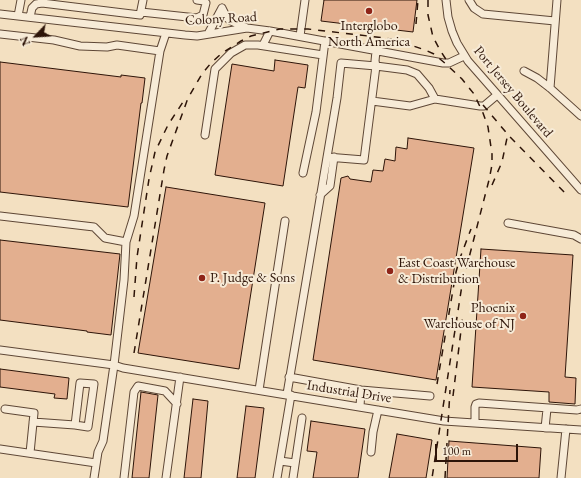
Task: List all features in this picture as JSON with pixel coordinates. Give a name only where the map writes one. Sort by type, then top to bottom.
[{"type":"street","points":[[18,16],[21,0]]},
{"type":"street","points":[[30,17],[32,8],[36,4],[42,3],[140,15],[143,0]]},
{"type":"street","points":[[140,12],[197,18],[203,15],[206,3],[204,1],[197,0]]},
{"type":"street","points":[[300,36],[305,0]]},
{"type":"street","name":"Port Jersey Boulevard","points":[[446,0],[450,25],[464,56],[581,190]]},
{"type":"street","points":[[469,0],[474,8],[483,14],[555,21]]},
{"type":"street","points":[[550,88],[557,0]]},
{"type":"street","points":[[208,34],[222,8],[227,18],[231,22],[247,28]]},
{"type":"street","name":"Colony Road","points":[[0,14],[197,36],[247,28],[300,36],[446,64],[464,56]]},
{"type":"street","points":[[263,46],[270,31]]},
{"type":"street","points":[[94,478],[98,452],[103,441],[114,365],[124,280],[126,242],[134,216],[160,51],[166,33]]},
{"type":"street","points":[[0,34],[54,40],[80,46],[107,47],[117,45],[160,51]]},
{"type":"street","points":[[303,173],[316,112],[325,41]]},
{"type":"street","points":[[205,134],[215,69],[231,52],[245,45],[263,46],[323,55]]},
{"type":"street","points":[[330,157],[364,160],[376,66],[376,51]]},
{"type":"street","points":[[277,478],[289,395],[289,378],[320,195],[330,157],[341,63],[407,70],[417,74],[429,88],[435,99]]},
{"type":"street","points":[[524,71],[537,78],[550,88],[581,116]]},
{"type":"street","points":[[372,101],[410,106],[435,99],[484,106],[497,95]]},
{"type":"street","points":[[0,216],[94,227],[105,238],[126,242]]},
{"type":"street","points":[[259,390],[285,221]]},
{"type":"street","points":[[508,223],[574,235],[581,239]]},
{"type":"street","name":"Industrial Drive","points":[[0,350],[114,365],[123,368],[444,421],[581,430]]},
{"type":"street","points":[[166,478],[180,377]]},
{"type":"street","points":[[289,378],[362,390],[430,396]]},
{"type":"street","points":[[33,422],[88,426],[94,384],[80,383],[75,425]]},
{"type":"street","points":[[124,478],[134,392],[138,386],[165,391],[177,404]]},
{"type":"street","points":[[360,407],[362,390]]},
{"type":"street","points":[[475,423],[475,407],[479,403],[547,409],[581,409]]},
{"type":"street","points":[[6,409],[34,413],[30,453]]},
{"type":"street","points":[[546,428],[547,409]]},
{"type":"street","points":[[371,452],[373,432],[378,410]]},
{"type":"street","points":[[293,478],[302,418]]},
{"type":"street","points":[[561,478],[566,429]]},
{"type":"street","points":[[0,449],[96,463]]},
{"type":"street","points":[[280,461],[295,463]]},
{"type":"building","name":"Interglobo North America","points":[[324,0],[417,0],[413,32],[321,21]]},
{"type":"building","points":[[275,60],[308,65],[305,88],[298,87],[283,186],[215,175],[232,64],[274,71]]},
{"type":"building","points":[[0,62],[121,77],[121,75],[145,78],[128,207],[0,192]]},
{"type":"building","name":"East Coast Warehouse & Distribution","points":[[408,138],[474,148],[436,380],[313,360],[341,178],[348,176],[350,179],[371,182],[373,170],[383,171],[385,159],[395,161],[396,147],[407,149]]},
{"type":"building","name":"P. Judge & Sons","points":[[166,187],[265,203],[239,369],[138,353]]},
{"type":"building","points":[[0,240],[120,254],[111,335],[0,320]]},
{"type":"building","name":"Phoenix Warehouse of NJ","points":[[481,249],[573,255],[565,377],[576,378],[575,404],[549,402],[549,392],[472,387]]},
{"type":"building","points":[[0,369],[69,378],[67,399],[54,398],[55,394],[0,387]]},
{"type":"building","points":[[141,392],[158,395],[149,478],[132,478]]},
{"type":"building","points":[[193,399],[208,401],[201,478],[184,478]]},
{"type":"building","points":[[246,406],[264,408],[255,478],[237,478]]},
{"type":"building","points":[[311,421],[365,429],[358,478],[313,478],[317,452],[307,451]]},
{"type":"building","points":[[397,434],[432,440],[426,478],[389,478]]},
{"type":"building","points":[[449,441],[541,448],[539,478],[447,478]]},
{"type":"railway","points":[[416,24],[418,0]]},
{"type":"railway","points":[[428,0],[428,15],[433,37],[447,61]]},
{"type":"railway","points":[[134,353],[167,156],[188,98],[202,74],[211,63],[222,53],[251,36],[280,29],[308,29],[385,38],[425,50],[434,54],[446,64],[462,79],[474,94],[488,127],[492,154],[492,165],[489,180],[462,285],[432,478]]},
{"type":"railway","points":[[134,297],[137,257],[149,179],[155,152],[168,125],[183,102]]},
{"type":"railway","points":[[483,105],[510,137],[567,195]]},
{"type":"railway","points":[[492,185],[502,162],[507,138]]},
{"type":"railway","points":[[437,384],[456,272],[471,229]]},
{"type":"railway","points":[[453,396],[463,314]]},
{"type":"railway","points":[[445,478],[450,390]]},
{"type":"place","name":"Interglobo North America","points":[[369,11]]},
{"type":"place","name":"East Coast Warehouse & Distribution","points":[[390,271]]},
{"type":"place","name":"P. Judge & Sons","points":[[202,278]]},
{"type":"place","name":"Phoenix Warehouse of NJ","points":[[523,316]]}]
